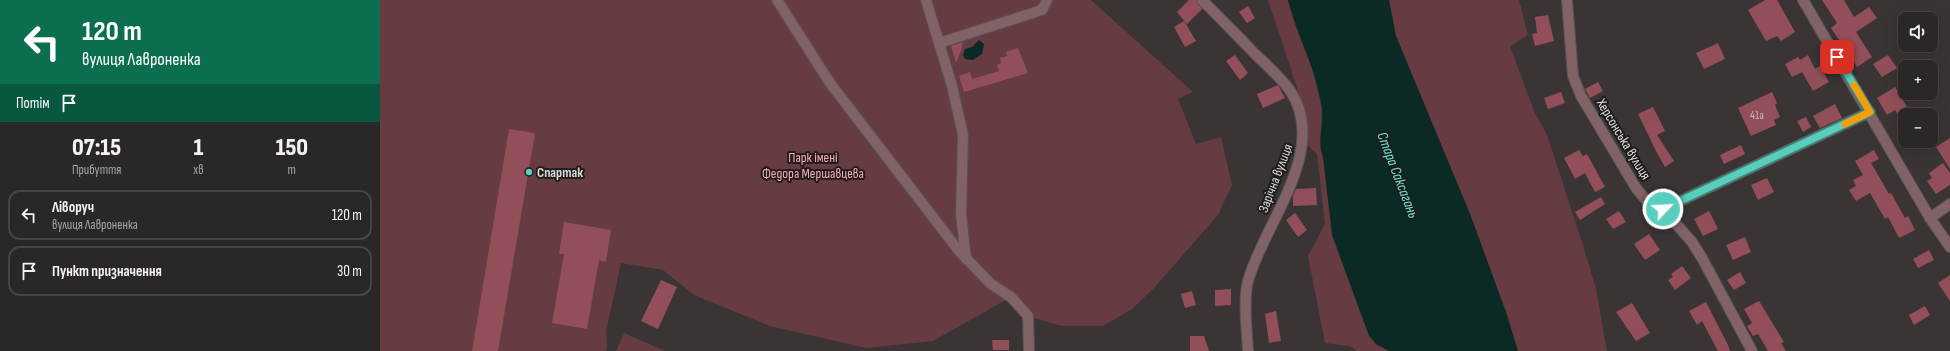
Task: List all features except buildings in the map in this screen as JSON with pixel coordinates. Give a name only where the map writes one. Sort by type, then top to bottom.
[{"type":"street","points":[[777,0],[830,83],[966,259],[991,284],[1011,297],[1028,316],[1029,351]]},
{"type":"street","points":[[926,0],[952,86],[963,135],[961,214],[966,259]]},
{"type":"street","points":[[939,43],[1042,10],[1047,0]]},
{"type":"street","name":"Зарічна вулиця","points":[[1202,0],[1289,89],[1302,119],[1304,138],[1302,152],[1282,202],[1251,269],[1247,284],[1248,351]]},
{"type":"street","name":"Херсонська вулиця","points":[[1567,0],[1573,76],[1581,96],[1636,188],[1649,204],[1663,209],[1683,231],[1702,258],[1752,351]]},
{"type":"street","points":[[1803,0],[1870,112],[1930,218],[1950,247]]},
{"type":"street","points":[[1663,209],[1870,112]]},
{"type":"street","points":[[1930,218],[1950,204]]},
{"type":"green space","name":"Парк імені Федора Мершавцева","points":[[380,0],[1091,0],[1193,92],[1178,99],[1196,144],[1221,137],[1232,185],[1218,215],[1153,289],[1132,309],[1103,326],[1061,326],[1028,316],[1011,297],[933,341],[866,348],[770,326],[694,295],[663,270],[621,263],[606,332],[606,351],[380,351]]},
{"type":"green space","points":[[1268,0],[1288,0],[1311,64],[1322,109],[1320,147],[1376,344],[1389,351],[1357,351],[1350,346],[1325,343],[1308,256],[1325,224],[1317,154],[1302,140],[1300,97]]},
{"type":"green space","points":[[1389,0],[1519,0],[1528,35],[1510,46],[1534,111],[1547,135],[1582,242],[1596,289],[1607,351],[1518,351],[1506,312],[1470,214],[1396,36]]},
{"type":"green space","points":[[624,333],[665,351],[616,351]]},
{"type":"water","name":"Стара Саксагань","points":[[1288,0],[1389,0],[1396,36],[1470,214],[1506,312],[1518,351],[1389,351],[1376,344],[1369,336],[1332,235],[1323,157],[1321,151],[1322,108],[1316,80],[1296,27]]},
{"type":"water","points":[[979,40],[984,44],[982,54],[973,60],[965,59],[963,55],[965,49],[972,47]]},
{"type":"slow traffic","points":[[1845,124],[1870,112],[1854,85]]},
{"type":"place","name":"Спартак","points":[[529,172]]},
{"type":"route","points":[[1663,209],[1870,112],[1837,57]]}]
